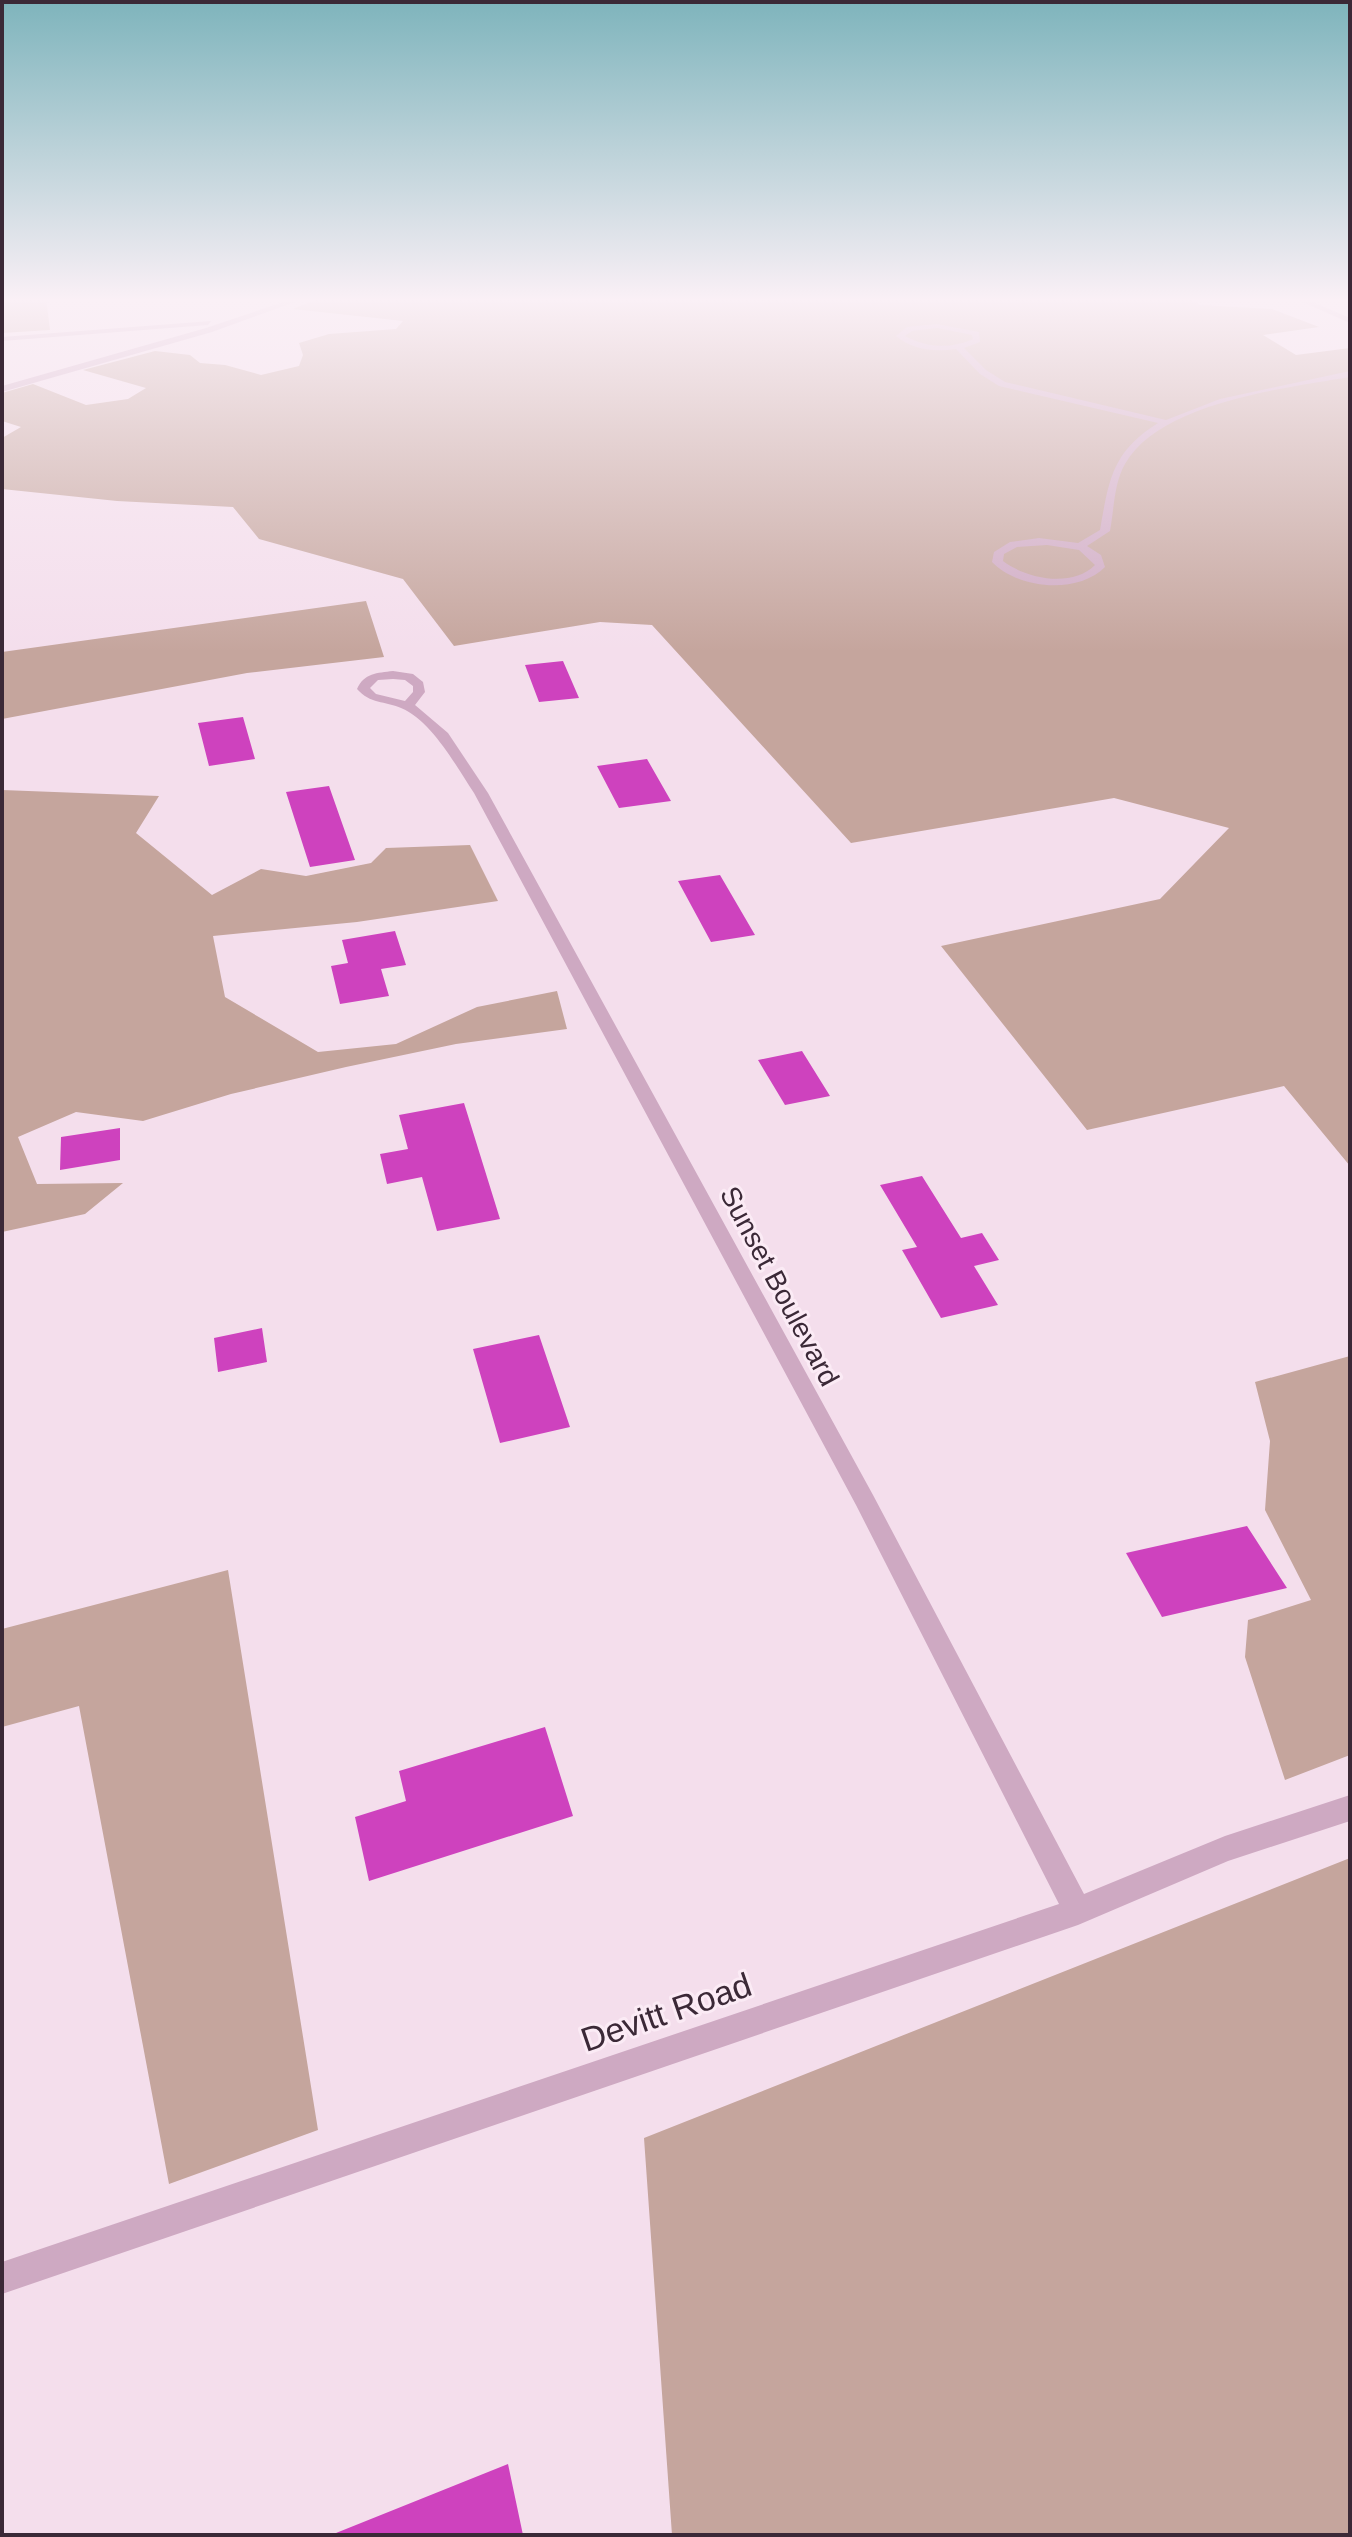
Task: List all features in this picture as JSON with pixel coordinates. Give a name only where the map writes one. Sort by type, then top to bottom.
[{"type":"street","points":[[1136,415],[1164,422]]},
{"type":"street","points":[[1078,547],[1096,556],[1101,565],[1093,574],[1073,580],[1021,576],[1003,568],[996,557],[1005,548],[1025,542],[1052,542],[1078,547],[1105,531],[1119,465],[1136,443],[1164,422],[1181,415]]},
{"type":"street","name":"Sunset Boulevard","points":[[408,706],[443,736],[481,793],[865,1501],[1078,1911]]},
{"type":"street","name":"Devitt Road","points":[[2,2278],[1078,1911],[1225,1849],[1350,1808]]},
{"type":"shaded area","points":[[2,415],[1350,415],[1350,1166],[1284,1086],[1087,1130],[941,946],[1160,899],[1229,828],[1114,798],[851,843],[652,625],[600,622],[454,646],[403,579],[259,539],[233,507],[117,501],[2,489],[2,438],[21,427],[2,421]]},
{"type":"shaded area","points":[[366,601],[384,657],[247,673],[2,719],[2,652]]},
{"type":"shaded area","points":[[2,790],[159,796],[136,833],[212,895],[261,869],[306,876],[371,863],[386,848],[470,845],[498,901],[357,922],[213,936],[225,997],[318,1052],[396,1044],[477,1007],[557,991],[567,1029],[456,1044],[346,1067],[231,1094],[143,1121],[76,1112],[18,1137],[37,1184],[123,1183],[85,1214],[2,1232]]},
{"type":"shaded area","points":[[1350,1356],[1350,1755],[1285,1780],[1245,1657],[1248,1620],[1311,1600],[1265,1510],[1270,1441],[1255,1382]]},
{"type":"shaded area","points":[[228,1570],[318,2130],[169,2184],[79,1706],[2,1727],[2,1629]]},
{"type":"shaded area","points":[[1350,1858],[1350,2535],[672,2535],[644,2138]]},
{"type":"building","points":[[563,661],[579,698],[539,702],[525,665]]},
{"type":"building","points":[[243,717],[255,759],[209,766],[198,723]]},
{"type":"building","points":[[647,759],[671,801],[619,808],[597,766]]},
{"type":"building","points":[[329,786],[355,860],[310,867],[286,792]]},
{"type":"building","points":[[720,875],[755,935],[711,942],[678,881]]},
{"type":"building","points":[[395,931],[406,965],[381,969],[389,996],[340,1004],[331,966],[348,963],[342,940]]},
{"type":"building","points":[[802,1051],[830,1096],[785,1105],[758,1060]]},
{"type":"building","points":[[464,1103],[500,1219],[437,1231],[422,1177],[387,1184],[380,1154],[408,1149],[399,1115]]},
{"type":"building","points":[[120,1128],[120,1160],[60,1170],[61,1137]]},
{"type":"building","points":[[922,1176],[961,1238],[982,1233],[999,1260],[974,1266],[998,1305],[941,1318],[902,1250],[917,1247],[880,1185]]},
{"type":"building","points":[[262,1328],[267,1362],[218,1372],[214,1338]]},
{"type":"building","points":[[539,1335],[570,1427],[500,1443],[473,1349]]},
{"type":"building","points":[[1247,1526],[1287,1588],[1162,1617],[1126,1553]]},
{"type":"building","points":[[545,1727],[573,1816],[369,1881],[355,1817],[406,1801],[399,1771]]},
{"type":"building","points":[[508,2464],[523,2535],[336,2535],[336,2533]]}]
